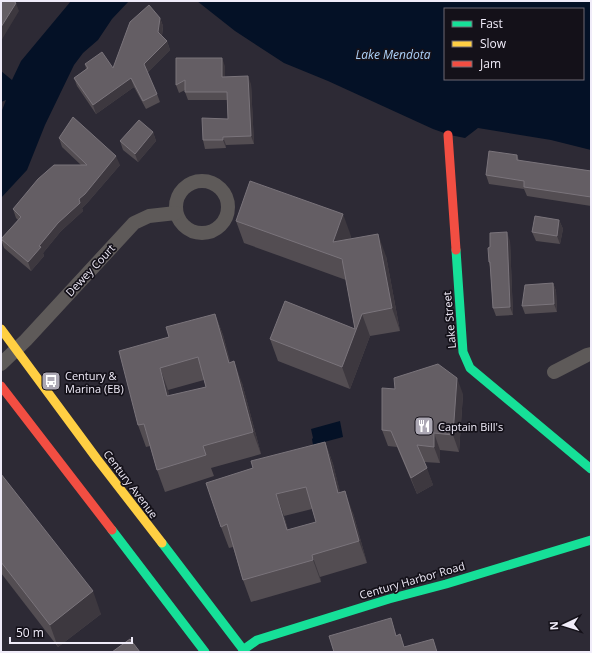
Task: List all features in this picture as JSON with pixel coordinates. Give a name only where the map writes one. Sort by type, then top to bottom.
[{"type":"street","name":"Lake Street","points":[[448,135],[463,352],[470,368],[591,469]]},
{"type":"street","name":"Dewey Court","points":[[1,364],[17,350],[134,223],[149,216],[176,213]]},
{"type":"street","name":"Century Avenue","points":[[1,329],[97,459],[244,651]]},
{"type":"street","points":[[554,372],[591,354]]},
{"type":"street","points":[[1,386],[206,652]]},
{"type":"street","name":"Century Harbor Road","points":[[244,651],[257,640],[382,601],[446,584],[591,540]]},
{"type":"water","points":[[71,1],[129,1],[112,19],[98,40],[83,53],[74,65],[45,125],[27,170],[1,198],[1,113],[6,100],[1,102],[1,71],[12,80],[21,61]]},
{"type":"water","name":"Lake Mendota","points":[[197,1],[591,1],[591,150],[551,140],[478,128],[465,138],[450,135],[433,129],[328,81],[284,63],[235,31]]},
{"type":"water","points":[[340,421],[343,437],[313,445],[311,429]]},
{"type":"building","points":[[1,1],[13,1],[16,3],[1,27]]},
{"type":"building","points":[[149,5],[160,18],[158,32],[167,41],[144,64],[157,94],[143,101],[131,78],[93,105],[74,78],[88,68],[85,64],[102,52],[113,68],[130,22]]},
{"type":"building","points":[[176,58],[222,58],[222,77],[248,76],[251,136],[223,137],[223,140],[203,140],[202,118],[228,119],[227,92],[185,92],[185,80],[176,85]]},
{"type":"building","points":[[73,117],[116,156],[85,194],[79,199],[80,203],[58,223],[28,262],[1,239],[21,217],[13,209],[38,179],[54,165],[87,165],[59,138]]},
{"type":"building","points":[[139,120],[153,132],[135,154],[120,141]]},
{"type":"building","points":[[489,151],[517,155],[517,160],[591,171],[591,197],[524,187],[524,181],[486,175]]},
{"type":"building","points":[[250,181],[343,214],[333,242],[378,234],[392,308],[362,314],[342,367],[270,339],[285,301],[355,329],[342,259],[236,221]]},
{"type":"building","points":[[535,216],[559,220],[557,236],[532,232]]},
{"type":"building","points":[[507,232],[510,307],[493,308],[488,248],[490,247],[490,233]]},
{"type":"building","points":[[553,283],[554,304],[522,306],[525,285]]},
{"type":"building","points":[[215,314],[229,363],[234,361],[253,432],[203,446],[206,455],[157,470],[144,424],[138,425],[119,351],[169,337],[166,327]],"holes":[[[198,357],[206,387],[167,396],[160,368]]]},
{"type":"building","name":"Captain Bill's","points":[[438,364],[457,378],[453,435],[434,433],[434,447],[417,445],[427,468],[411,478],[391,431],[382,430],[382,388],[395,389],[394,378]]},
{"type":"building","points":[[325,442],[338,493],[345,491],[359,541],[312,555],[313,560],[243,580],[227,524],[221,527],[206,483],[253,468],[251,461]],"holes":[[[306,487],[316,522],[287,530],[276,494]]]},
{"type":"building","points":[[1,474],[93,591],[50,625],[1,562]]},
{"type":"building","points":[[391,618],[396,636],[400,634],[404,647],[433,639],[437,652],[334,652],[329,636]]},
{"type":"building","points":[[130,639],[140,652],[112,652]]},
{"type":"traffic: fast","points":[[456,250],[463,352],[470,368],[591,469]]},
{"type":"traffic: fast","points":[[112,530],[205,652]]},
{"type":"traffic: fast","points":[[243,650],[257,640],[389,599],[446,584],[591,540]]},
{"type":"traffic: fast","points":[[162,543],[245,652]]},
{"type":"traffic: slow","points":[[1,329],[97,459],[162,543]]},
{"type":"traffic: jam","points":[[448,135],[456,250]]},
{"type":"traffic: jam","points":[[1,386],[112,530]]},
{"type":"place","name":"Century & Marina (EB)","points":[[51,381]]},
{"type":"place","name":"Captain Bill's","points":[[424,426]]}]
